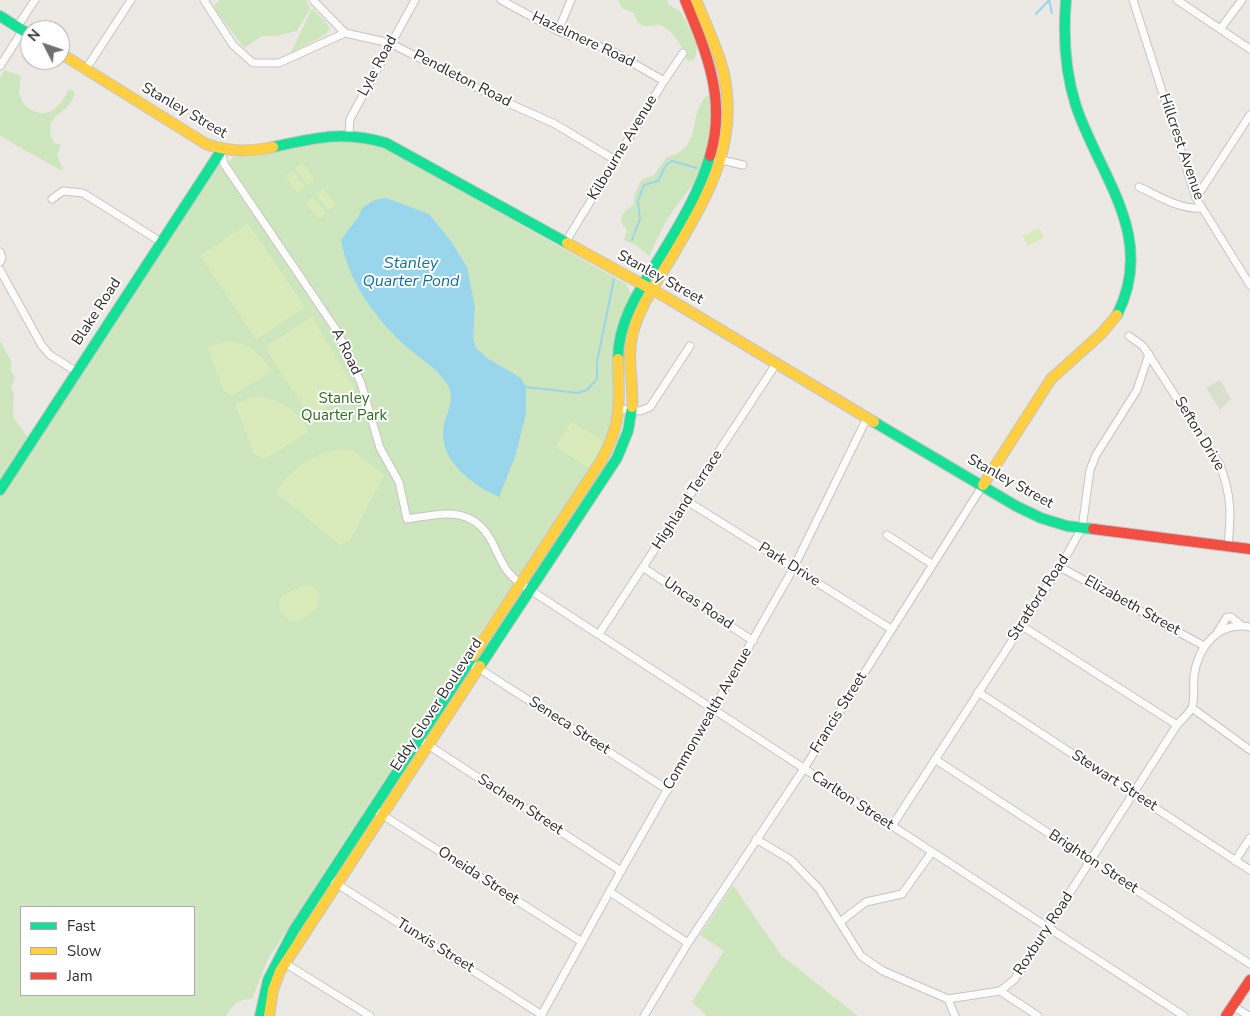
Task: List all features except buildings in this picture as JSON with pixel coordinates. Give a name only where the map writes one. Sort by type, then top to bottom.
[{"type":"street","points":[[27,20],[35,0]]},
{"type":"street","points":[[86,69],[131,0]]},
{"type":"street","points":[[204,0],[233,44],[253,63],[279,63],[345,33],[313,0]]},
{"type":"street","name":"Lyle Road","points":[[348,134],[350,119],[415,0]]},
{"type":"street","name":"Hazelmere Road","points":[[501,0],[558,30],[614,52],[664,81]]},
{"type":"street","points":[[558,30],[571,0]]},
{"type":"street","points":[[648,287],[709,192],[717,159],[728,130],[728,98],[722,70],[685,0]]},
{"type":"street","points":[[696,0],[703,33]]},
{"type":"street","points":[[982,485],[1050,380],[1097,339],[1111,323],[1121,306],[1128,284],[1130,238],[1123,208],[1081,119],[1069,80],[1064,34],[1066,0]]},
{"type":"street","name":"Hillcrest Avenue","points":[[1133,0],[1196,198],[1250,285]]},
{"type":"street","points":[[1177,0],[1250,49]]},
{"type":"street","points":[[1221,28],[1242,0]]},
{"type":"street","points":[[0,16],[20,28]]},
{"type":"street","name":"Pendleton Road","points":[[345,33],[390,43],[499,99],[555,124],[615,160]]},
{"type":"street","points":[[0,66],[20,35]]},
{"type":"street","name":"Kilbourne Avenue","points":[[565,243],[683,53]]},
{"type":"street","name":"Stanley Street","points":[[70,59],[206,144],[221,151],[240,152],[320,137],[348,134],[368,136],[386,143],[648,287],[867,418],[1041,518],[1082,528],[1250,549]]},
{"type":"street","points":[[1196,198],[1250,115]]},
{"type":"street","name":"Blake Road","points":[[0,490],[221,151]]},
{"type":"street","name":"A Road","points":[[221,151],[224,164],[337,331],[361,382],[380,448],[399,482],[407,519],[452,512],[476,522],[488,533],[507,574],[521,584]]},
{"type":"street","points":[[717,159],[743,166]]},
{"type":"street","points":[[1139,187],[1192,209],[1202,208]]},
{"type":"street","points":[[52,199],[63,191],[83,193],[161,242]]},
{"type":"street","points":[[0,252],[2,258],[0,262]]},
{"type":"street","points":[[0,270],[42,346],[50,355],[77,372]]},
{"type":"street","name":"Eddy Glover Boulevard","points":[[260,1016],[264,989],[328,878],[610,445],[620,410],[617,359],[620,337],[628,313],[648,287]]},
{"type":"street","name":"Eddy Glover Boulevard","points":[[269,1016],[273,990],[281,961],[337,884],[383,815],[620,451],[628,432],[632,411],[630,342],[648,287]]},
{"type":"street","name":"Sefton Drive","points":[[1129,336],[1143,346],[1149,354],[1220,465],[1228,485],[1231,506],[1228,546]]},
{"type":"street","points":[[620,410],[645,410],[650,407],[690,346]]},
{"type":"street","name":"Stratford Road","points":[[892,826],[1060,567],[1082,528],[1090,470],[1096,455],[1137,390],[1149,354]]},
{"type":"street","name":"Highland Terrace","points":[[599,634],[776,364]]},
{"type":"street","name":"Commonwealth Avenue","points":[[542,1015],[621,871],[793,569],[867,418]]},
{"type":"street","name":"Francis Street","points":[[644,1016],[688,943],[804,770],[982,485]]},
{"type":"street","points":[[578,496],[588,502]]},
{"type":"street","name":"Park Drive","points":[[687,501],[891,629]]},
{"type":"street","points":[[887,535],[932,564]]},
{"type":"street","name":"Elizabeth Street","points":[[1060,567],[1204,646]]},
{"type":"street","name":"Uncas Road","points":[[644,568],[753,641]]},
{"type":"street","name":"Carlton Street","points":[[521,584],[1184,1016]]},
{"type":"street","points":[[1022,626],[1176,725]]},
{"type":"street","points":[[1250,627],[1225,628],[1204,646],[1194,674],[1192,708],[1250,750]]},
{"type":"street","name":"Seneca Street","points":[[469,662],[668,790]]},
{"type":"street","name":"Stewart Street","points":[[978,692],[1250,870]]},
{"type":"street","name":"Roxbury Road","points":[[1000,991],[1014,980],[1134,794],[1176,725],[1192,708]]},
{"type":"street","name":"Sachem Street","points":[[418,739],[621,871]]},
{"type":"street","name":"Brighton Street","points":[[936,760],[1250,964]]},
{"type":"street","name":"Oneida Street","points":[[373,809],[582,942]]},
{"type":"street","points":[[1235,861],[1250,838]]},
{"type":"street","points":[[756,839],[791,860],[819,889],[861,956],[883,971],[948,1000],[1000,991],[1038,1016]]},
{"type":"street","points":[[840,922],[866,902],[902,894],[932,852]]},
{"type":"street","name":"Tunxis Street","points":[[328,878],[542,1015]]},
{"type":"street","points":[[610,892],[688,943]]},
{"type":"street","points":[[281,961],[370,1016]]},
{"type":"street","points":[[1226,1016],[1250,980]]},
{"type":"street","points":[[948,1000],[956,1016]]},
{"type":"street","points":[[1233,1006],[1248,1016]]},
{"type":"green space","points":[[220,0],[306,0],[310,9],[297,31],[276,36],[262,36],[244,48],[215,9],[214,5]]},
{"type":"green space","points":[[618,0],[667,0],[669,5],[681,12],[694,37],[697,47],[695,58],[690,61],[687,60],[680,44],[672,33],[662,26],[641,25],[638,23],[634,13],[622,8]]},
{"type":"green space","points":[[312,8],[326,22],[330,29],[325,35],[291,53]]},
{"type":"green space","points":[[5,70],[21,76],[19,92],[23,103],[38,112],[50,112],[65,97],[69,89],[75,92],[68,106],[53,119],[51,125],[54,143],[61,145],[57,155],[63,169],[60,170],[0,136],[0,78]]},
{"type":"green space","points":[[708,95],[712,96],[710,132],[704,162],[695,181],[667,219],[649,256],[636,245],[624,240],[627,229],[622,224],[622,217],[634,204],[634,196],[641,180],[654,175],[667,157],[679,153],[686,146],[691,138],[698,111]]},
{"type":"green space","name":"Stanley Quarter Park","points":[[330,140],[364,140],[379,145],[626,284],[631,294],[624,312],[617,407],[613,426],[604,450],[482,630],[268,959],[252,999],[236,1003],[226,1016],[0,1016],[0,341],[11,361],[11,371],[15,377],[11,387],[14,394],[13,417],[34,446],[216,166],[228,163],[233,157]]},
{"type":"green space","points":[[302,163],[315,179],[308,185],[295,169]]},
{"type":"green space","points":[[292,171],[305,187],[298,193],[285,177]]},
{"type":"green space","points":[[323,188],[336,204],[329,210],[316,194]]},
{"type":"green space","points":[[313,197],[326,213],[319,219],[306,203]]},
{"type":"green space","points":[[248,223],[305,307],[256,340],[200,256]]},
{"type":"green space","points":[[1039,228],[1044,237],[1028,246],[1023,236]]},
{"type":"green space","points":[[312,317],[355,389],[310,418],[265,347]]},
{"type":"green space","points":[[229,341],[249,347],[272,371],[232,396],[224,391],[207,347]]},
{"type":"green space","points":[[1220,380],[1231,399],[1220,410],[1206,388]]},
{"type":"green space","points":[[261,397],[277,401],[290,408],[301,418],[309,432],[264,459],[254,454],[235,404],[249,398]]},
{"type":"green space","points":[[572,421],[605,443],[589,468],[555,447]]},
{"type":"green space","points":[[339,449],[353,451],[384,475],[350,541],[340,545],[276,493],[288,476],[302,464],[319,455]]},
{"type":"green space","points":[[303,585],[310,585],[317,592],[318,605],[308,616],[295,621],[289,621],[281,612],[279,602],[283,595]]},
{"type":"green space","points":[[733,885],[781,955],[858,1016],[707,1016],[692,1002],[724,951],[700,935]]},
{"type":"water","name":"Stanley Quarter Pond","points":[[386,198],[429,214],[451,241],[467,267],[475,307],[473,338],[476,348],[487,358],[521,378],[526,387],[526,414],[515,457],[499,497],[480,487],[462,473],[449,455],[443,435],[451,397],[447,384],[434,369],[385,326],[357,286],[350,271],[341,240],[359,216],[362,208],[375,200]]},
{"type":"waterway","points":[[1049,0],[1052,13]]},
{"type":"waterway","points":[[1036,14],[1049,0]]},
{"type":"waterway","points":[[632,240],[640,219],[638,201],[644,185],[658,181],[666,165],[672,161],[697,168]]},
{"type":"waterway","points":[[526,387],[578,393],[587,390],[597,379],[597,362],[614,279]]},
{"type":"traffic: fast","points":[[1066,0],[1066,54],[1072,93],[1086,132],[1110,182],[1128,233],[1131,259],[1128,286],[1117,315]]},
{"type":"traffic: fast","points":[[0,16],[20,29]]},
{"type":"traffic: fast","points":[[273,147],[316,138],[342,136],[371,139],[386,143],[567,243]]},
{"type":"traffic: fast","points":[[0,490],[221,151]]},
{"type":"traffic: fast","points":[[618,359],[622,330],[633,302],[690,205],[710,156]]},
{"type":"traffic: fast","points":[[480,666],[617,458],[628,431],[632,407]]},
{"type":"traffic: fast","points":[[874,422],[1016,506],[1041,518],[1067,526],[1093,529]]},
{"type":"traffic: fast","points":[[260,1016],[268,980],[294,930],[473,656]]},
{"type":"traffic: slow","points":[[632,407],[630,351],[636,322],[650,292],[686,233],[708,191],[717,169],[727,124],[728,100],[724,74],[696,0]]},
{"type":"traffic: slow","points":[[70,59],[206,144],[223,149],[239,150],[273,147]]},
{"type":"traffic: slow","points":[[567,243],[669,299],[874,422]]},
{"type":"traffic: slow","points":[[983,485],[1051,379],[1101,334],[1117,315]]},
{"type":"traffic: slow","points":[[473,656],[601,461],[608,447],[618,412],[618,359]]},
{"type":"traffic: slow","points":[[269,1016],[273,990],[280,971],[480,666]]},
{"type":"traffic: jam","points":[[685,0],[707,57],[712,76],[716,115],[715,135],[710,156]]},
{"type":"traffic: jam","points":[[1093,529],[1250,549]]},
{"type":"traffic: jam","points":[[1226,1016],[1250,980]]}]
